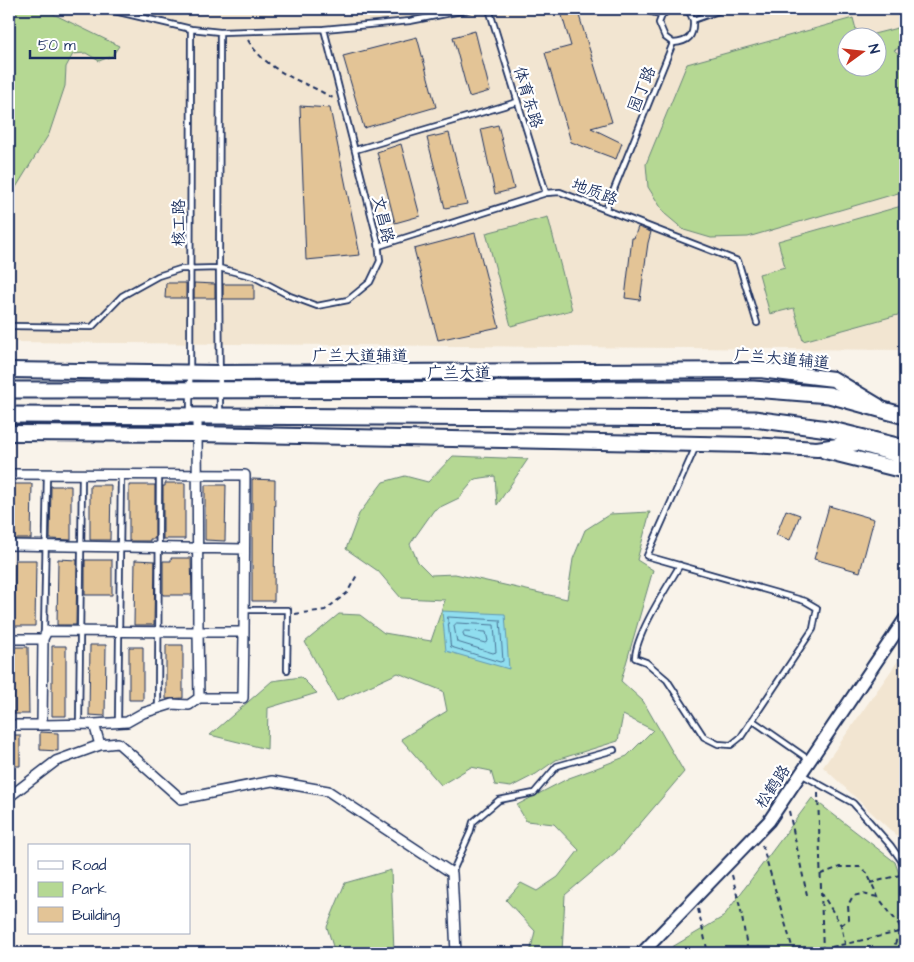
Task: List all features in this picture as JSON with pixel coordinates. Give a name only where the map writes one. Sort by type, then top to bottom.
[{"type":"main road","name":"广兰大道辅道","points":[[9,370],[219,373],[760,370],[833,379],[883,409]]},
{"type":"main road","name":"广兰大道","points":[[9,390],[753,389],[829,395],[905,416]]},
{"type":"main road","points":[[9,415],[754,419],[828,429],[905,448]]},
{"type":"main road","points":[[9,433],[197,434],[697,444],[817,449],[877,440]]},
{"type":"main road","points":[[858,443],[905,457]]},
{"type":"main road","points":[[817,449],[905,471]]},
{"type":"street","points":[[194,417],[197,434],[198,475],[199,698]]},
{"type":"street","points":[[9,474],[245,475],[243,698],[199,698],[189,705],[172,704],[143,712],[127,722],[9,725]]},
{"type":"street","points":[[9,545],[244,549]]},
{"type":"street","name":"松鹤路","points":[[642,953],[769,821],[905,619]]},
{"type":"street","points":[[42,725],[43,639],[47,631],[244,632]]},
{"type":"street","points":[[9,638],[43,639]]},
{"type":"street","points":[[94,724],[100,745]]},
{"type":"street","points":[[9,797],[56,761],[100,745],[118,743],[181,799],[272,781],[328,791],[452,872],[456,953]]},
{"type":"lane","points":[[106,9],[191,29],[220,32],[324,29],[410,22],[472,9]]},
{"type":"lane","name":"体育东路","points":[[489,9],[546,194]]},
{"type":"lane","points":[[642,9],[662,15]]},
{"type":"lane","points":[[670,9],[662,15],[659,23],[665,37],[673,44],[681,42],[690,36],[694,30],[690,13],[683,9]]},
{"type":"lane","points":[[692,20],[724,9]]},
{"type":"lane","name":"核工路","points":[[191,29],[190,390],[194,417]]},
{"type":"lane","name":"文昌路","points":[[9,326],[92,328],[122,296],[158,276],[180,269],[218,268],[254,278],[290,296],[316,306],[348,300],[370,282],[380,261],[378,246],[324,29]]},
{"type":"lane","points":[[220,32],[218,268],[220,417]]},
{"type":"lane","name":"园丁路","points":[[606,209],[673,44]]},
{"type":"lane","points":[[355,150],[518,102]]},
{"type":"lane","name":"地质路","points":[[378,246],[546,194],[560,192],[738,261],[757,323]]},
{"type":"lane","points":[[680,565],[643,631],[635,658],[646,662],[668,680],[704,737],[718,744],[730,745],[741,737],[813,629],[817,608],[805,601],[680,565],[647,556],[697,444]]},
{"type":"lane","points":[[43,639],[47,474]]},
{"type":"lane","points":[[79,724],[82,474]]},
{"type":"lane","points":[[118,722],[121,474]]},
{"type":"lane","points":[[158,709],[159,475]]},
{"type":"lane","points":[[244,610],[288,610],[288,670]]},
{"type":"lane","points":[[752,720],[810,760]]},
{"type":"lane","points":[[452,872],[473,822],[499,800],[534,793],[557,766],[614,750]]},
{"type":"lane","points":[[800,774],[852,803],[891,846],[905,866]]},
{"type":"path","points":[[243,31],[252,47],[276,69],[298,82],[342,102]]},
{"type":"path","points":[[287,616],[325,610],[347,593],[357,575]]},
{"type":"path","points":[[818,784],[823,953]]},
{"type":"path","points":[[785,796],[807,895]]},
{"type":"path","points":[[761,842],[794,953]]},
{"type":"path","points":[[729,862],[741,910],[748,953]]},
{"type":"path","points":[[821,874],[840,867],[860,867],[867,873],[878,897],[900,926]]},
{"type":"path","points":[[870,883],[905,874]]},
{"type":"path","points":[[892,953],[899,932],[905,883]]},
{"type":"path","points":[[821,892],[841,925],[847,953]]},
{"type":"path","points":[[841,925],[849,919],[848,905],[853,896],[862,894],[878,897]]},
{"type":"path","points":[[696,897],[708,953]]},
{"type":"path","points":[[823,949],[899,932]]},
{"type":"shaded area","points":[[9,9],[905,9],[905,350],[9,342]]},
{"type":"shaded area","points":[[905,651],[905,844],[823,767]]},
{"type":"green space","points":[[9,9],[43,9],[119,46],[112,56],[99,61],[86,53],[73,54],[66,67],[65,86],[49,134],[15,189],[9,194]]},
{"type":"green space","points":[[853,18],[856,28],[836,28],[836,78],[886,78],[886,31],[905,26],[905,46],[894,50],[905,59],[905,191],[748,237],[711,238],[684,230],[665,214],[648,187],[646,164],[687,64]]},
{"type":"green space","points":[[905,205],[905,313],[803,341],[794,308],[770,314],[759,274],[785,267],[778,241]]},
{"type":"green space","points":[[548,217],[572,310],[511,326],[486,233]]},
{"type":"green space","points":[[453,456],[528,459],[497,505],[495,476],[475,479],[459,498],[434,510],[410,544],[418,562],[431,575],[455,574],[567,599],[573,559],[585,530],[610,514],[650,512],[637,560],[653,570],[621,681],[643,701],[684,772],[616,852],[565,895],[562,953],[530,953],[535,931],[506,900],[521,883],[537,891],[558,877],[579,850],[554,824],[526,821],[517,805],[569,778],[627,756],[653,730],[623,715],[618,741],[556,760],[536,774],[511,787],[495,785],[491,771],[471,767],[441,785],[401,739],[447,711],[443,691],[398,673],[337,701],[305,642],[339,614],[360,615],[384,633],[431,641],[445,600],[401,598],[378,571],[346,549],[359,514],[383,482],[405,476],[428,482]]},
{"type":"green space","points":[[301,677],[317,693],[268,708],[267,749],[210,735],[272,681]]},
{"type":"green space","points":[[812,798],[895,862],[905,891],[905,953],[662,953],[723,917]]},
{"type":"green space","points":[[391,870],[394,953],[335,953],[327,927],[345,883]]},
{"type":"water","points":[[442,611],[505,614],[509,669],[446,651]]},
{"type":"building","points":[[560,9],[577,9],[612,122],[591,128],[622,143],[616,159],[571,142],[545,53],[571,46]]},
{"type":"building","points":[[475,31],[490,91],[469,97],[453,37]]},
{"type":"building","points":[[417,37],[436,107],[364,128],[343,56]]},
{"type":"building","points":[[300,106],[330,108],[360,255],[306,260]]},
{"type":"building","points":[[498,125],[514,189],[495,194],[481,129]]},
{"type":"building","points":[[449,133],[467,204],[445,208],[427,138]]},
{"type":"building","points":[[401,144],[420,216],[395,223],[377,152]]},
{"type":"building","points":[[638,227],[651,232],[640,300],[625,298],[632,238],[634,238]]},
{"type":"building","points":[[475,233],[499,327],[438,340],[414,249]]},
{"type":"building","points":[[166,283],[186,283],[186,298],[165,298]]},
{"type":"building","points":[[194,283],[215,284],[215,298],[194,298]]},
{"type":"building","points":[[223,284],[254,284],[254,299],[223,299]]},
{"type":"building","points":[[252,479],[275,480],[274,601],[252,601]]},
{"type":"building","points":[[165,483],[185,483],[185,539],[163,539],[163,486],[165,486]]},
{"type":"building","points":[[11,484],[32,484],[31,539],[11,539]]},
{"type":"building","points":[[90,485],[111,485],[110,540],[90,540]]},
{"type":"building","points":[[129,485],[155,485],[155,539],[150,539],[150,541],[129,541]]},
{"type":"building","points":[[205,485],[226,485],[225,541],[205,540]]},
{"type":"building","points":[[51,486],[71,486],[71,540],[50,539]]},
{"type":"building","points":[[829,506],[874,519],[860,572],[814,559]]},
{"type":"building","points":[[786,510],[800,515],[790,540],[776,535]]},
{"type":"building","points":[[171,558],[191,558],[192,595],[163,595],[163,561],[171,561]]},
{"type":"building","points":[[58,559],[77,560],[76,625],[57,625]]},
{"type":"building","points":[[15,560],[36,560],[35,626],[14,626]]},
{"type":"building","points":[[85,560],[112,560],[112,595],[85,595]]},
{"type":"building","points":[[135,560],[155,561],[154,625],[134,625]]},
{"type":"building","points":[[90,645],[106,645],[105,716],[89,715]]},
{"type":"building","points":[[166,645],[183,645],[183,698],[166,699]]},
{"type":"building","points":[[52,646],[66,646],[66,716],[52,716]]},
{"type":"building","points":[[14,647],[28,647],[29,714],[14,714]]},
{"type":"building","points":[[129,647],[143,647],[143,700],[129,700]]},
{"type":"building","points":[[40,732],[58,733],[58,751],[40,750]]},
{"type":"building","points":[[9,735],[20,735],[20,766],[9,766]]}]
